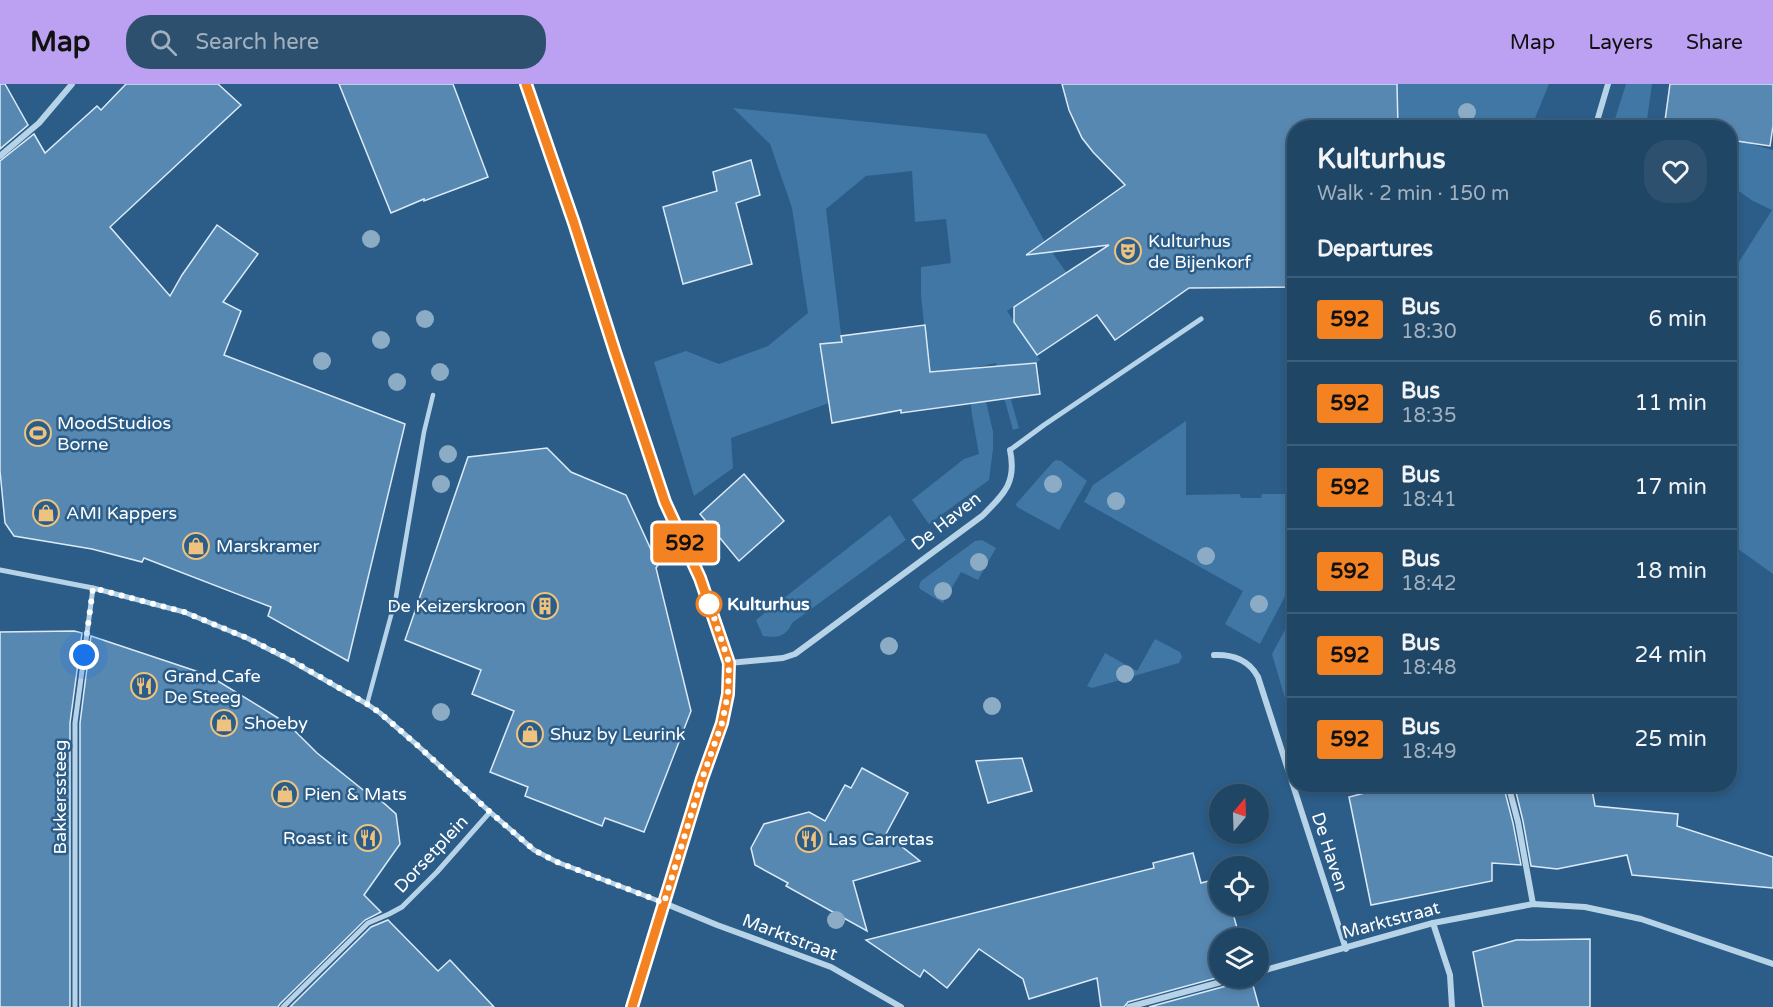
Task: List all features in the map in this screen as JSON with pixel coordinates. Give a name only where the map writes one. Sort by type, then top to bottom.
[{"type":"street","points":[[0,156],[39,123],[72,84]]},
{"type":"street","points":[[526,84],[665,502],[700,578],[729,663],[728,694],[722,723],[702,779],[632,1007]]},
{"type":"street","points":[[1597,120],[1608,84]]},
{"type":"street","name":"De Haven","points":[[729,663],[783,658],[795,654],[982,516],[1005,492],[1012,471],[1010,450],[1202,319]]},
{"type":"street","name":"Dorsetplein","points":[[0,570],[93,588],[184,612],[211,622],[291,660],[367,704],[416,744],[534,850],[557,862],[664,903]]},
{"type":"street","name":"Bakkerssteeg","points":[[75,1007],[75,723],[93,588]]},
{"type":"street","name":"De Haven","points":[[1214,655],[1228,655],[1237,658],[1253,668],[1287,767]]},
{"type":"street","name":"De Haven","points":[[1295,792],[1346,949]]},
{"type":"street","points":[[1510,792],[1533,904]]},
{"type":"street","name":"Dorsetplein","points":[[283,1007],[368,923],[402,907],[437,872],[490,812]]},
{"type":"street","name":"Marktstraat","points":[[664,903],[831,967],[901,1007]]},
{"type":"street","name":"Marktstraat","points":[[1269,969],[1433,923],[1533,904],[1585,907],[1641,919],[1773,964]]},
{"type":"street","points":[[1433,923],[1450,975],[1452,1007]]},
{"type":"street","points":[[1129,1007],[1209,985]]},
{"type":"lane","points":[[367,704],[396,597],[424,432],[433,395]]},
{"type":"shaded area","points":[[1397,84],[1549,84],[1534,120],[1398,120]]},
{"type":"shaded area","points":[[1626,84],[1652,84],[1647,120],[1615,120]]},
{"type":"shaded area","points":[[733,108],[986,134],[1045,242],[1066,272],[1007,311],[1040,360],[1006,382],[1019,428],[1013,430],[996,363],[978,367],[993,432],[989,480],[929,524],[912,500],[964,459],[979,454],[967,369],[929,372],[921,295],[921,267],[951,263],[946,219],[915,222],[912,171],[866,176],[826,209],[842,342],[829,403],[731,438],[733,468],[694,496],[654,362],[686,351],[719,364],[768,346],[808,313],[792,208],[770,144]]},
{"type":"shaded area","points":[[1740,141],[1773,150],[1773,574],[1737,548],[1737,265],[1772,210],[1737,190],[1737,156]]},
{"type":"shaded area","points":[[1186,421],[1186,495],[1240,494],[1241,498],[1261,498],[1262,494],[1287,494],[1287,592],[1260,644],[1225,624],[1243,591],[1084,502],[1093,485]]},
{"type":"shaded area","points":[[1056,460],[1061,461],[1087,481],[1059,530],[1017,507],[1016,504]]},
{"type":"shaded area","points":[[890,515],[906,540],[792,623],[784,634],[773,637],[763,636],[756,620]]},
{"type":"shaded area","points":[[982,540],[996,548],[978,580],[961,572],[943,603],[920,589],[921,581],[975,541]]},
{"type":"shaded area","points":[[1287,626],[1287,705],[1272,654]]},
{"type":"shaded area","points":[[1155,639],[1180,652],[1182,657],[1179,663],[1092,688],[1087,686],[1105,653],[1137,671]]},
{"type":"building","points":[[0,84],[5,84],[28,125],[0,149]]},
{"type":"building","points":[[126,84],[218,84],[241,105],[110,227],[170,296],[217,225],[258,254],[223,302],[241,311],[224,355],[405,424],[348,661],[268,616],[271,607],[144,558],[142,562],[92,549],[14,536],[5,523],[0,471],[0,161],[34,134],[45,153],[97,106],[101,110]]},
{"type":"building","points":[[339,84],[453,84],[488,177],[391,213]]},
{"type":"building","points":[[1062,84],[1397,84],[1398,120],[1287,120],[1287,287],[1189,288],[1115,340],[1097,315],[1037,355],[1014,322],[1014,307],[1109,245],[1026,255],[1125,185],[1082,138],[1069,110]]},
{"type":"building","points":[[1670,84],[1773,84],[1773,126],[1770,146],[1737,141],[1737,120],[1665,120]]},
{"type":"building","points":[[751,160],[760,195],[736,203],[752,264],[683,284],[663,207],[717,191],[713,172]]},
{"type":"building","points":[[925,325],[930,372],[1036,363],[1040,394],[901,413],[901,410],[832,423],[820,344],[842,342],[841,336]]},
{"type":"building","name":"De Keizerskroon","points":[[547,448],[571,472],[626,495],[658,565],[656,568],[691,711],[644,832],[605,818],[602,826],[525,796],[528,787],[490,772],[514,711],[472,694],[481,670],[405,640],[468,457]]},
{"type":"building","points":[[744,474],[784,521],[739,561],[700,514]]},
{"type":"building","points":[[74,631],[82,633],[70,723],[70,1007],[0,1007],[0,632]]},
{"type":"building","points":[[91,636],[208,675],[288,724],[317,753],[367,793],[369,790],[396,814],[400,844],[364,895],[381,912],[365,920],[278,1007],[80,1007],[80,723]]},
{"type":"building","points":[[1022,758],[1032,791],[988,803],[976,761]]},
{"type":"building","points":[[862,768],[908,793],[886,834],[920,861],[853,881],[867,931],[786,886],[788,883],[755,865],[751,848],[764,824],[809,812],[825,821],[845,785],[851,788]]},
{"type":"building","points":[[1369,792],[1505,792],[1521,865],[1492,863],[1492,881],[1371,905],[1349,797]]},
{"type":"building","points":[[1516,792],[1592,792],[1595,806],[1678,814],[1677,826],[1773,857],[1773,888],[1632,875],[1627,855],[1557,869],[1531,866]]},
{"type":"building","points":[[1193,853],[1201,883],[1209,881],[1209,916],[1234,916],[1237,928],[1209,928],[1209,980],[1128,1002],[1124,1007],[1101,1007],[1097,978],[1029,999],[1023,979],[979,949],[947,988],[924,970],[920,977],[866,940],[1154,868],[1153,863]]},
{"type":"building","points":[[388,920],[438,971],[450,960],[494,1007],[290,1007],[371,927]]},
{"type":"building","points":[[1590,939],[1590,1007],[1483,1007],[1473,952],[1516,940]]},
{"type":"building","points":[[1219,988],[1254,988],[1259,1007],[1149,1007]]},
{"type":"bus line","name":"592","points":[[526,84],[665,502],[700,578],[729,663],[728,694],[722,723],[702,779],[632,1007]]},
{"type":"place","name":"Kulturhus de Bijenkorf","points":[[1128,251]]},
{"type":"place","name":"MoodStudios Borne","points":[[38,433]]},
{"type":"place","name":"AMI Kappers","points":[[46,513]]},
{"type":"place","name":"Marskramer","points":[[196,546]]},
{"type":"place","name":"Kulturhus","points":[[709,604]]},
{"type":"place","name":"De Keizerskroon","points":[[545,606]]},
{"type":"place","name":"Grand Cafe De Steeg","points":[[144,686]]},
{"type":"place","name":"Shoeby","points":[[224,723]]},
{"type":"place","name":"Shuz by Leurink","points":[[530,734]]},
{"type":"place","name":"Pien & Mats","points":[[285,794]]},
{"type":"place","name":"Roast it","points":[[368,838]]},
{"type":"place","name":"Las Carretas","points":[[809,839]]},
{"type":"route","points":[[84,655],[93,588],[184,612],[211,622],[291,660],[380,713],[534,850],[557,862],[664,903],[702,779],[722,723],[728,694],[729,663],[708,599],[709,604]]}]
